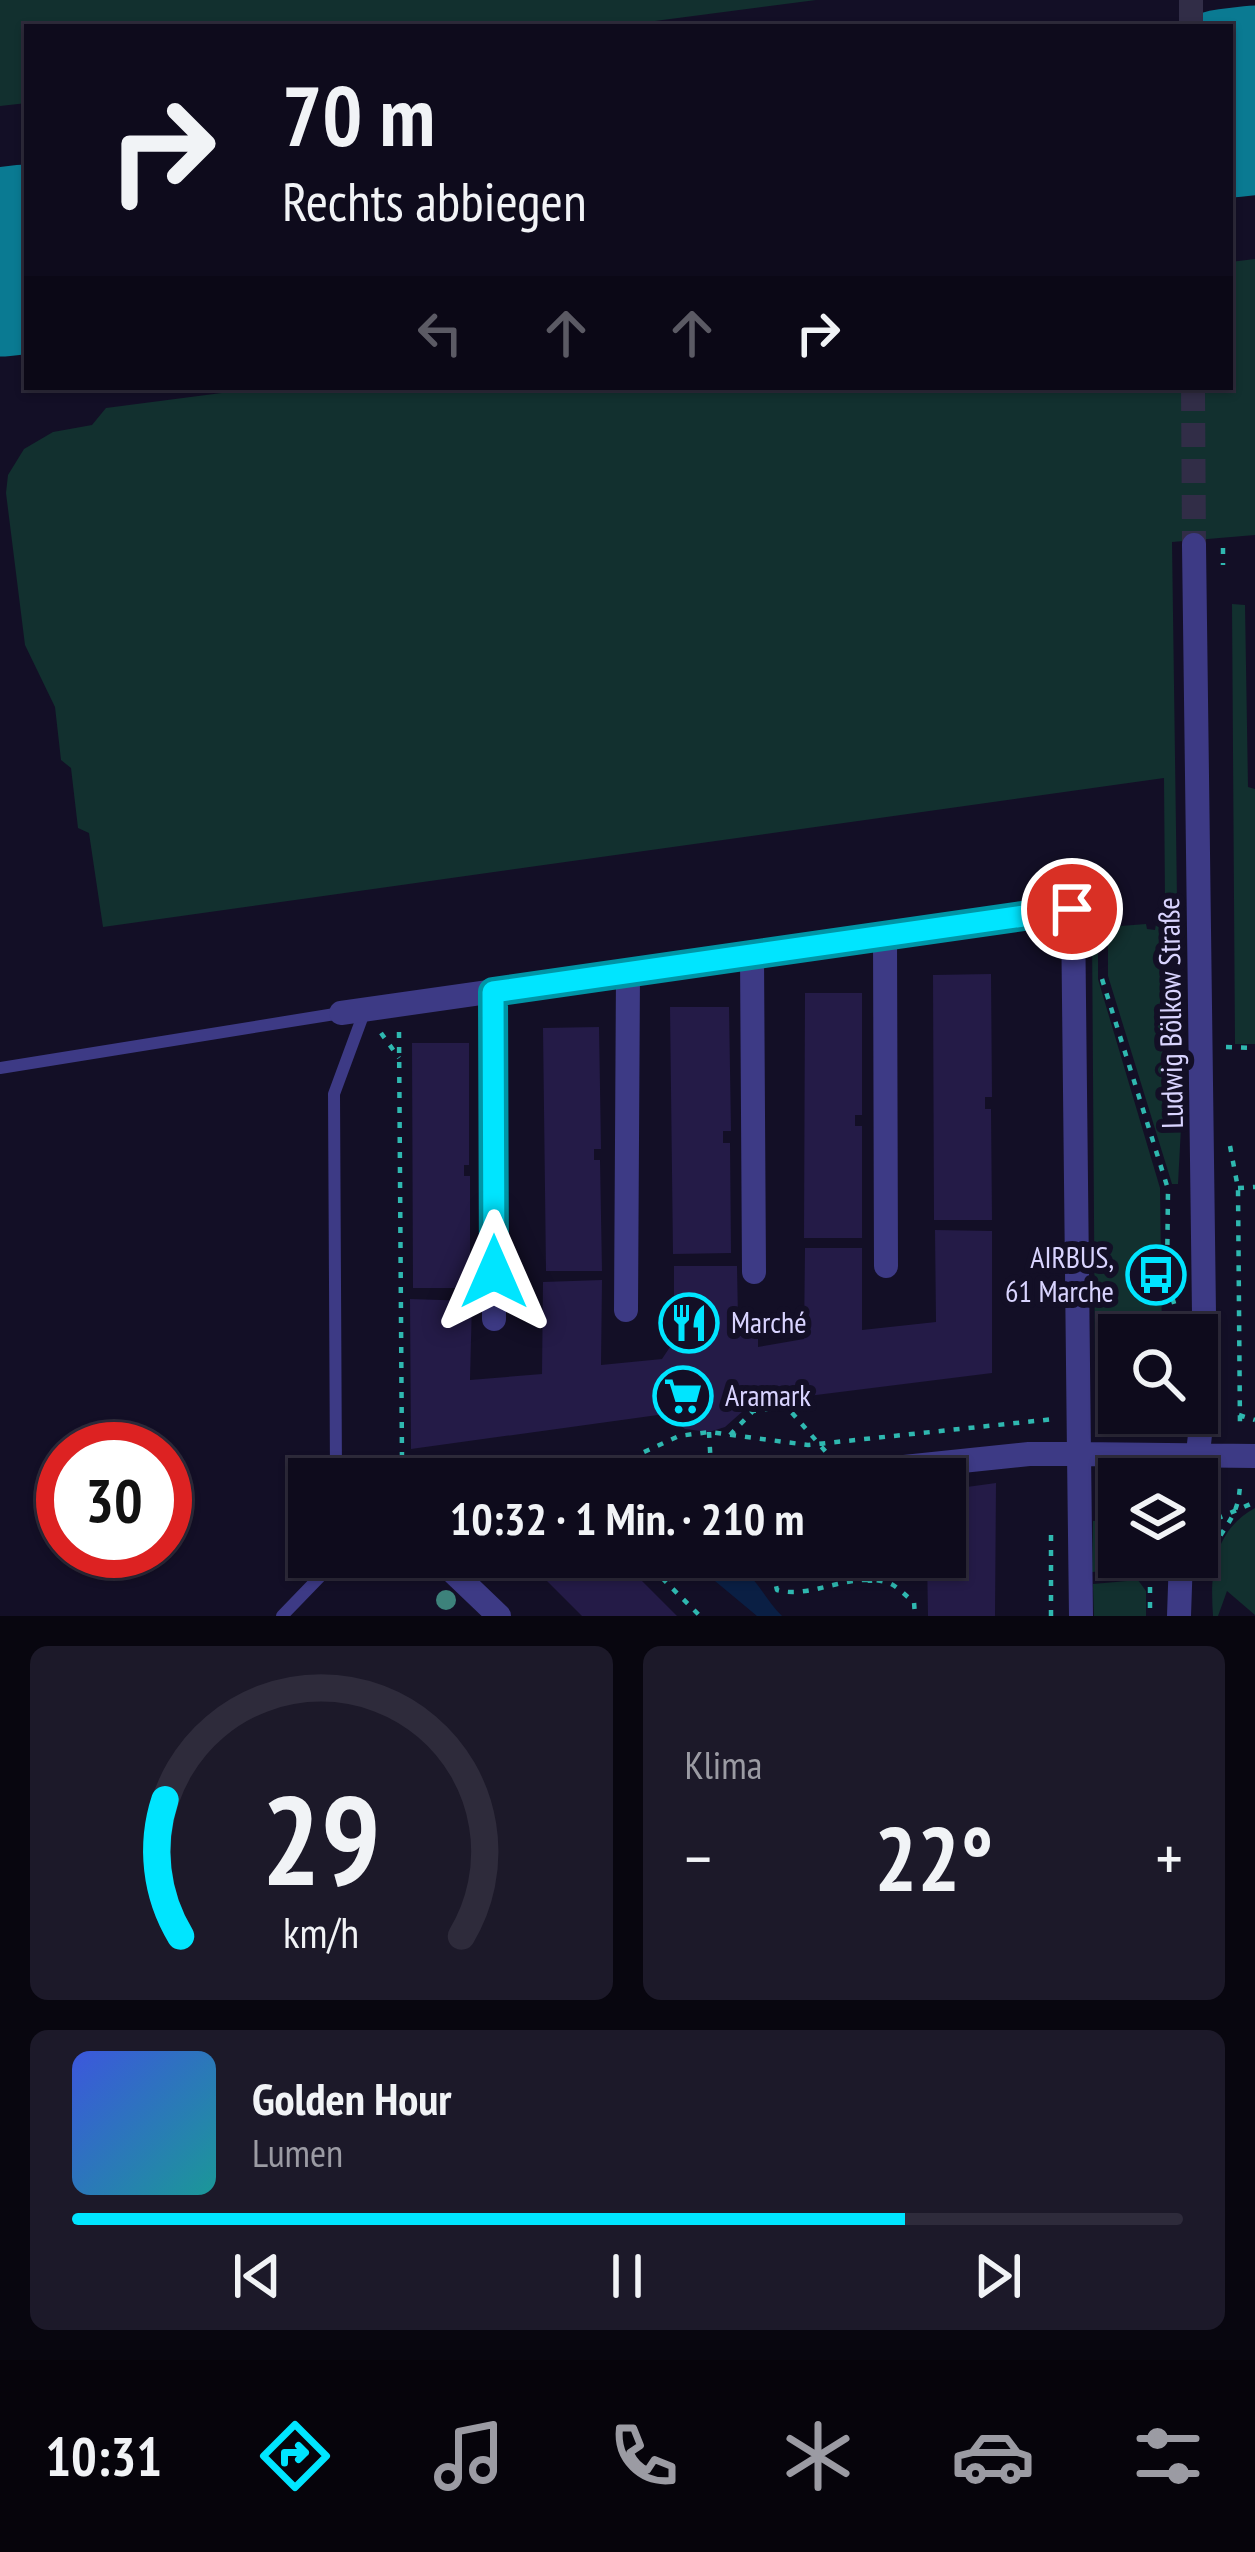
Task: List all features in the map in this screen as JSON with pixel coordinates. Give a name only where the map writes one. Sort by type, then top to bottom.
[{"type":"street","name":"Ludwig Bölkow Straße","points":[[1194,545],[1205,1391],[1198,1458]]},
{"type":"street","points":[[353,1012],[1072,909],[1082,1616]]},
{"type":"street","points":[[885,936],[886,1267]]},
{"type":"street","points":[[752,955],[754,1272]]},
{"type":"street","points":[[626,1310],[628,973]]},
{"type":"street","points":[[493,992],[494,1319]]},
{"type":"street","points":[[966,1461],[1029,1454],[1255,1456]]},
{"type":"street","points":[[459,1578],[499,1616]]},
{"type":"street","points":[[1179,1616],[1180,1578]]},
{"type":"lane","points":[[0,1068],[353,1012],[334,1094],[336,1458]]},
{"type":"lane","points":[[282,1616],[319,1578]]},
{"type":"path","points":[[1223,548],[1223,572]]},
{"type":"path","points":[[1101,975],[1168,1189],[1167,1280],[1177,1314]]},
{"type":"path","points":[[1226,1047],[1255,1048]]},
{"type":"path","points":[[399,1058],[402,1458]]},
{"type":"path","points":[[1229,1129],[1238,1188],[1240,1415],[1255,1420]]},
{"type":"path","points":[[1238,1188],[1255,1187]]},
{"type":"path","points":[[730,1435],[753,1411],[787,1407],[819,1443]]},
{"type":"path","points":[[644,1452],[679,1436],[709,1432],[819,1443],[1055,1419]]},
{"type":"path","points":[[709,1432],[710,1458]]},
{"type":"path","points":[[1218,1518],[1255,1502]]},
{"type":"path","points":[[1218,1543],[1240,1508]]},
{"type":"path","points":[[1051,1616],[1052,1516]]},
{"type":"path","points":[[661,1578],[700,1616]]},
{"type":"path","points":[[668,1585],[669,1578]]},
{"type":"path","points":[[774,1578],[777,1590],[791,1594],[839,1581],[889,1583],[914,1602],[915,1616]]},
{"type":"path","points":[[870,1578],[870,1582]]},
{"type":"path","points":[[1150,1578],[1150,1616]]},
{"type":"path","points":[[682,1616],[691,1607]]},
{"type":"green space","points":[[0,0],[816,0],[632,24],[24,24],[24,103],[0,106]]},
{"type":"green space","points":[[1255,259],[1255,535],[1172,542],[1179,1044],[1185,1051],[1178,1184],[1172,1184],[1108,976],[1108,927],[1146,924],[1147,929],[1155,930],[1165,903],[1164,778],[103,927],[89,833],[78,828],[71,768],[61,760],[55,707],[25,645],[6,493],[8,475],[24,449],[53,432],[92,425],[106,408],[244,390],[1233,390],[1233,262]]},
{"type":"green space","points":[[1232,604],[1245,605],[1248,787],[1255,789],[1255,1044],[1235,1044]]},
{"type":"green space","points":[[1098,929],[1098,979],[1160,1188],[1162,1314],[1098,1314],[1098,1396],[1095,1388],[1092,931]]},
{"type":"green space","points":[[1255,1508],[1255,1615],[1227,1591],[1218,1616],[1213,1616],[1218,1551],[1241,1517]]},
{"type":"green space","points":[[1093,1521],[1098,1521],[1098,1572],[1092,1572]]},
{"type":"green space","points":[[1138,1580],[1146,1591],[1146,1616],[1094,1616],[1093,1584]]},
{"type":"water","points":[[752,1578],[782,1616],[757,1616],[715,1581]]},
{"type":"building","points":[[991,974],[992,1097],[985,1097],[985,1109],[991,1109],[992,1220],[934,1220],[933,975]]},
{"type":"building","points":[[805,993],[862,993],[862,1115],[855,1115],[855,1126],[862,1126],[862,1238],[804,1238]]},
{"type":"building","points":[[670,1007],[729,1007],[731,1131],[723,1131],[723,1143],[730,1143],[731,1253],[673,1254]]},
{"type":"building","points":[[599,1027],[601,1149],[594,1149],[594,1160],[600,1160],[602,1271],[546,1271],[543,1028]]},
{"type":"building","points":[[412,1043],[469,1043],[469,1165],[464,1165],[464,1176],[470,1176],[470,1288],[413,1288]]},
{"type":"building","points":[[935,1230],[992,1231],[992,1373],[752,1403],[725,1427],[709,1432],[685,1429],[665,1414],[411,1449],[410,1299],[472,1301],[470,1380],[542,1374],[543,1282],[602,1280],[601,1365],[662,1359],[674,1341],[674,1266],[737,1266],[738,1319],[758,1329],[758,1347],[804,1339],[805,1248],[862,1248],[862,1330],[936,1322]]},
{"type":"building","points":[[996,1483],[995,1616],[928,1616],[927,1578],[966,1578],[966,1487]]},
{"type":"building","points":[[544,1578],[639,1578],[677,1616],[582,1616]]},
{"type":"taxiway","points":[[0,252],[24,256]]},
{"type":"runway","points":[[1233,103],[1255,100]]},
{"type":"runway","points":[[0,262],[24,259]]},
{"type":"tunnel","points":[[1191,0],[1191,24]]},
{"type":"tunnel","points":[[1193,390],[1194,545]]},
{"type":"place","name":"AIRBUS, 61 Marche","points":[[1156,1275]]},
{"type":"place","name":"Marché","points":[[689,1323]]},
{"type":"place","name":"Aramark","points":[[683,1396]]},
{"type":"route","points":[[494,1272],[493,992],[1072,909]]}]
